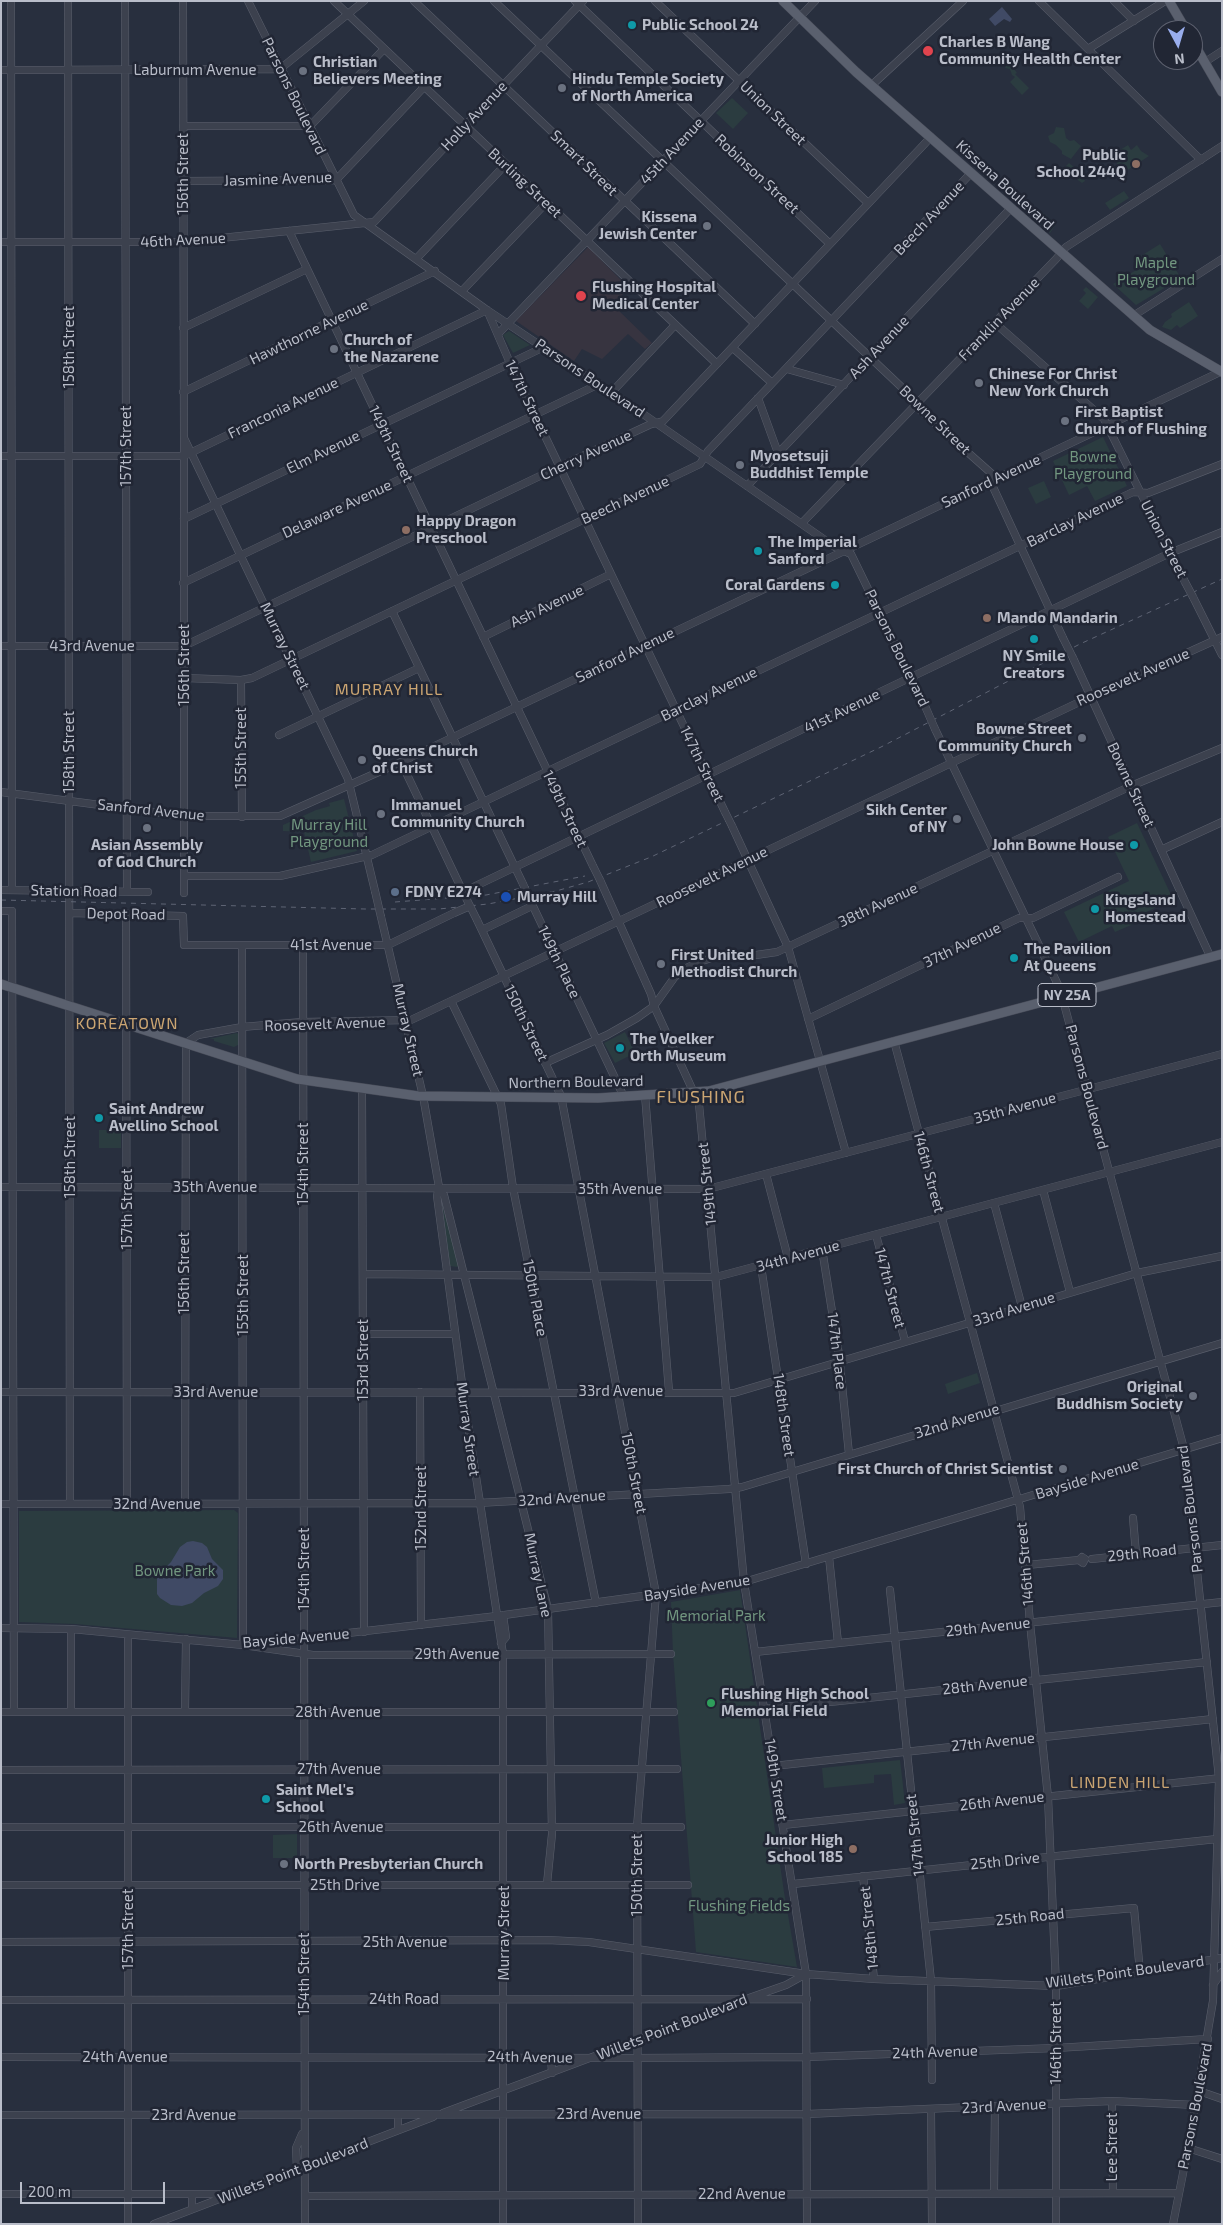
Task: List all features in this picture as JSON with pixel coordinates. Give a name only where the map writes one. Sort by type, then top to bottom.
[{"type":"main road","name":"Kissena Boulevard","points":[[783,1],[872,85],[1133,316],[1159,336],[1221,371]]},
{"type":"main road","points":[[1169,1],[1180,20]]},
{"type":"main road","points":[[1203,59],[1222,92]]},
{"type":"main road","name":"Northern Boulevard","points":[[1,984],[303,1080],[423,1096],[561,1098],[709,1091],[1222,952]]},
{"type":"street","points":[[10,1],[12,890]]},
{"type":"street","name":"158th Street","points":[[68,1],[70,1504]]},
{"type":"street","name":"157th Street","points":[[125,1],[127,891]]},
{"type":"street","name":"156th Street","points":[[183,1],[183,392],[184,438],[187,454],[184,519],[184,893]]},
{"type":"street","name":"Parsons Boulevard","points":[[248,1],[280,69],[354,215],[487,310],[611,392],[843,551],[851,554],[1027,918],[1062,996],[1184,1449],[1220,1778],[1213,1986],[1208,2039],[1173,2224]]},
{"type":"street","name":"Burling Street","points":[[334,1],[717,364]]},
{"type":"street","points":[[280,69],[364,1]]},
{"type":"street","name":"Smart Street","points":[[414,1],[755,324]]},
{"type":"street","name":"Bowne Street","points":[[494,1],[913,398],[927,416],[991,473],[993,487],[1210,956]]},
{"type":"street","name":"Union Street","points":[[655,1],[868,204]]},
{"type":"street","name":"45th Avenue","points":[[509,323],[815,1]]},
{"type":"street","points":[[872,85],[963,1]]},
{"type":"street","points":[[1039,1],[1201,160]]},
{"type":"street","points":[[1114,1],[1134,21]]},
{"type":"street","points":[[1088,49],[1165,1]]},
{"type":"street","name":"Holly Avenue","points":[[363,223],[374,222],[541,46],[579,3]]},
{"type":"street","name":"Robinson Street","points":[[579,3],[830,244]]},
{"type":"street","points":[[183,126],[310,126],[384,49]]},
{"type":"street","points":[[1205,62],[1222,51]]},
{"type":"street","name":"Laburnum Avenue","points":[[1,70],[280,69]]},
{"type":"street","name":"Jasmine Avenue","points":[[183,181],[336,180],[424,87]]},
{"type":"street","name":"Cherry Avenue","points":[[184,646],[560,467],[663,421],[931,137]]},
{"type":"street","name":"Franklin Avenue","points":[[802,523],[995,324],[1066,247],[1222,146]]},
{"type":"street","points":[[416,259],[506,164]]},
{"type":"street","name":"Beech Avenue","points":[[184,678],[241,680],[252,678],[700,464],[758,398],[971,173]]},
{"type":"street","points":[[462,291],[546,202]]},
{"type":"street","name":"Ash Avenue","points":[[747,486],[1011,208]]},
{"type":"street","name":"46th Avenue","points":[[1,242],[183,242],[363,223]]},
{"type":"street","name":"149th Street","points":[[289,231],[578,837],[594,866],[651,994],[654,1006],[699,1104],[744,1582],[806,1974],[807,2224]]},
{"type":"street","points":[[1133,316],[1222,259]]},
{"type":"street","points":[[183,328],[307,269]]},
{"type":"street","name":"Hawthorne Avenue","points":[[183,392],[434,272]]},
{"type":"street","name":"Franconia Avenue","points":[[69,455],[187,454],[487,310]]},
{"type":"street","name":"147th Street","points":[[487,310],[510,363],[788,947],[846,1152]]},
{"type":"street","points":[[498,334],[509,323]]},
{"type":"street","name":"Union Street","points":[[995,324],[1104,419],[1222,655]]},
{"type":"street","points":[[611,392],[675,325]]},
{"type":"street","name":"Elm Avenue","points":[[184,519],[544,347]]},
{"type":"street","points":[[733,348],[772,383]]},
{"type":"street","points":[[787,369],[844,385]]},
{"type":"street","name":"Sanford Avenue","points":[[1,792],[184,816],[280,816],[452,738],[1221,371]]},
{"type":"street","name":"Delaware Avenue","points":[[184,583],[599,384]]},
{"type":"street","points":[[758,398],[778,454]]},
{"type":"street","name":"Murray Street","points":[[187,454],[216,504],[350,785],[423,1096],[439,1187],[437,1196],[478,1503],[506,1638],[501,1642],[503,1654],[504,1827],[503,2224]]},
{"type":"street","points":[[1,456],[69,455]]},
{"type":"street","name":"Barclay Avenue","points":[[184,876],[280,876],[366,857],[1133,492],[1148,493],[1222,464]]},
{"type":"street","name":"41st Avenue","points":[[463,892],[1051,612],[1170,553],[1222,532]]},
{"type":"street","name":"Ash Avenue","points":[[483,637],[611,574]]},
{"type":"street","name":"149th Place","points":[[392,611],[624,1096]]},
{"type":"street","name":"Roosevelt Avenue","points":[[186,1043],[198,1035],[242,1027],[302,1022],[406,1021],[451,1002],[1090,696],[1222,637]]},
{"type":"street","name":"43rd Avenue","points":[[1,646],[184,646]]},
{"type":"street","points":[[279,735],[419,668]]},
{"type":"street","name":"155th Street","points":[[241,680],[242,817]]},
{"type":"street","name":"38th Avenue","points":[[545,1063],[622,1028],[654,1006],[674,978],[699,962],[721,955],[756,955],[777,952],[1131,786],[1222,748]]},
{"type":"street","name":"150th Street","points":[[401,762],[561,1098],[656,1594],[637,1827],[638,2224]]},
{"type":"street","points":[[1161,850],[1222,822]]},
{"type":"street","name":"37th Avenue","points":[[808,1019],[1019,918],[1033,918],[1118,877]]},
{"type":"street","name":"Station Road","points":[[1,890],[148,892]]},
{"type":"street","points":[[482,930],[532,904]]},
{"type":"street","name":"41st Avenue","points":[[184,945],[388,945],[470,906]]},
{"type":"street","points":[[1,911],[12,911],[14,1712]]},
{"type":"street","name":"Depot Road","points":[[70,913],[183,916],[184,945]]},
{"type":"street","name":"157th Street","points":[[126,914],[128,1504]]},
{"type":"street","name":"155th Street","points":[[242,945],[243,1645]]},
{"type":"street","name":"154th Street","points":[[303,945],[305,2224]]},
{"type":"street","name":"150th Place","points":[[451,1002],[501,1104],[530,1276],[596,1603]]},
{"type":"street","name":"146th Street","points":[[894,1041],[993,1411],[1019,1500],[1027,1565],[1030,1623],[1048,1796],[1056,1986],[1056,2224]]},
{"type":"street","name":"156th Street","points":[[185,1504],[184,1187],[186,1043]]},
{"type":"street","name":"35th Avenue","points":[[1,1187],[708,1188],[1222,1054]]},
{"type":"street","name":"153rd Street","points":[[362,1088],[364,1632]]},
{"type":"street","points":[[645,1095],[661,1278],[659,1287],[668,1391]]},
{"type":"street","name":"34th Avenue","points":[[363,1274],[716,1277],[1222,1142]]},
{"type":"street","points":[[766,1174],[788,1258]]},
{"type":"street","name":"Murray Lane","points":[[439,1187],[444,1195],[548,1609],[551,1827],[547,1884]]},
{"type":"street","points":[[1043,1190],[1070,1292]]},
{"type":"street","points":[[994,1203],[1022,1307]]},
{"type":"street","name":"147th Street","points":[[876,1235],[905,1341]]},
{"type":"street","name":"147th Place","points":[[822,1250],[838,1361],[848,1454]]},
{"type":"street","name":"33rd Avenue","points":[[1,1392],[668,1391],[734,1393],[1137,1273],[1222,1256]]},
{"type":"street","name":"148th Street","points":[[761,1266],[806,1564]]},
{"type":"street","points":[[363,1334],[455,1334]]},
{"type":"street","name":"32nd Avenue","points":[[1,1504],[478,1503],[735,1488],[1222,1342]]},
{"type":"street","name":"152nd Street","points":[[420,1392],[421,1625]]},
{"type":"street","name":"Bayside Avenue","points":[[186,1639],[243,1645],[500,1616],[744,1582],[1222,1438]]},
{"type":"street","points":[[1133,1518],[1136,1554]]},
{"type":"street","name":"29th Road","points":[[1092,1558],[1222,1545]]},
{"type":"street","points":[[829,1557],[838,1643]]},
{"type":"street","points":[[1027,1565],[1079,1560]]},
{"type":"street","name":"147th Street","points":[[890,1590],[931,1981],[932,2080]]},
{"type":"street","name":"29th Avenue","points":[[755,1652],[1222,1602]]},
{"type":"street","points":[[1,1628],[71,1629],[186,1639],[186,1712]]},
{"type":"street","points":[[71,1629],[71,1712]]},
{"type":"street","name":"157th Street","points":[[128,1634],[128,2224]]},
{"type":"street","name":"29th Avenue","points":[[243,1645],[304,1653],[671,1654]]},
{"type":"street","name":"28th Avenue","points":[[764,1709],[1207,1662]]},
{"type":"street","name":"28th Avenue","points":[[1,1712],[674,1712]]},
{"type":"street","name":"27th Avenue","points":[[773,1766],[1213,1719]]},
{"type":"street","name":"27th Avenue","points":[[1,1770],[677,1769]]},
{"type":"street","name":"26th Avenue","points":[[783,1825],[1220,1778]]},
{"type":"street","name":"26th Avenue","points":[[1,1827],[681,1827]]},
{"type":"street","name":"25th Drive","points":[[793,1884],[1218,1839]]},
{"type":"street","name":"148th Street","points":[[863,1876],[874,1979]]},
{"type":"street","name":"25th Drive","points":[[1,1885],[688,1885]]},
{"type":"street","name":"25th Road","points":[[925,1927],[1134,1908],[1140,1972]]},
{"type":"street","name":"25th Avenue","points":[[1,1942],[504,1942],[548,1940],[590,1942],[806,1974]]},
{"type":"street","points":[[1213,1959],[1222,1958]]},
{"type":"street","name":"Willets Point Boulevard","points":[[154,2224],[398,2130],[786,1985],[806,1974],[874,1979],[1056,1986],[1213,1959]]},
{"type":"street","points":[[784,1971],[786,1985]]},
{"type":"street","points":[[1213,1986],[1222,1972]]},
{"type":"street","name":"24th Road","points":[[1,2000],[807,2000]]},
{"type":"street","points":[[706,2000],[708,2014]]},
{"type":"street","name":"24th Avenue","points":[[1,2057],[637,2058],[807,2056],[1056,2048],[1208,2039]]},
{"type":"street","points":[[551,2057],[552,2073]]},
{"type":"street","points":[[1199,2092],[1222,2099]]},
{"type":"street","name":"23rd Avenue","points":[[1,2115],[807,2114],[1112,2101],[1196,2105]]},
{"type":"street","name":"Lee Street","points":[[1112,2101],[1112,2193]]},
{"type":"street","points":[[994,2192],[995,2106]]},
{"type":"street","points":[[931,2110],[932,2224]]},
{"type":"street","points":[[398,2115],[398,2130]]},
{"type":"street","points":[[296,2169],[296,2148],[304,2130]]},
{"type":"street","points":[[1188,2148],[1222,2158]]},
{"type":"street","name":"22nd Avenue","points":[[305,2196],[994,2192],[1179,2193]]},
{"type":"street","points":[[1,2194],[232,2194]]},
{"type":"street","points":[[192,2194],[192,2209]]},
{"type":"shaded area","name":"Flushing Hospital Medical Center","points":[[588,247],[629,288],[613,305],[652,343],[645,349],[628,334],[602,359],[582,349],[574,361],[516,321]]},
{"type":"green space","points":[[1007,64],[1012,66],[1017,73],[1015,74],[1029,88],[1022,95],[1010,82],[1015,77],[1010,69],[1005,68]]},
{"type":"green space","points":[[732,98],[748,113],[733,129],[716,113]]},
{"type":"green space","points":[[1056,127],[1064,128],[1066,138],[1070,141],[1074,140],[1081,146],[1071,159],[1062,154],[1062,151],[1056,145],[1050,142],[1048,136],[1054,133]]},
{"type":"green space","points":[[1128,145],[1131,150],[1137,145],[1141,151],[1149,156],[1123,173],[1112,155]]},
{"type":"green space","points":[[1069,163],[1079,171],[1085,181],[1082,183],[1063,169]]},
{"type":"green space","points":[[1124,191],[1129,198],[1110,210],[1105,203]]},
{"type":"green space","points":[[1041,211],[1056,224],[1050,233],[1034,219]]},
{"type":"green space","name":"Maple Playground","points":[[1160,244],[1181,278],[1136,305],[1113,284],[1138,269],[1133,261]]},
{"type":"green space","points":[[1086,287],[1098,297],[1088,309],[1079,301],[1086,293],[1083,290]]},
{"type":"green space","points":[[1189,302],[1198,316],[1180,328],[1177,325],[1171,330],[1162,327],[1172,317],[1171,314]]},
{"type":"green space","points":[[509,331],[530,345],[513,353],[503,335]]},
{"type":"green space","name":"Bowne Playground","points":[[1103,437],[1127,486],[1095,501],[1087,486],[1069,495],[1053,461]]},
{"type":"green space","points":[[1044,481],[1051,497],[1036,504],[1028,488]]},
{"type":"green space","name":"Murray Hill Playground","points":[[344,799],[357,851],[311,862],[304,832],[283,831],[283,825],[316,810],[330,806],[329,803]]},
{"type":"green space","points":[[1137,823],[1173,899],[1134,918],[1136,923],[1115,932],[1112,926],[1079,942],[1064,912],[1129,881],[1108,837]]},
{"type":"green space","name":"The Voelker Orth Museum","points":[[625,1032],[635,1053],[615,1063],[604,1043]]},
{"type":"green space","points":[[237,1033],[240,1044],[234,1047],[214,1041],[214,1039],[209,1039]]},
{"type":"green space","points":[[99,1130],[121,1130],[121,1148],[99,1148]]},
{"type":"green space","points":[[441,1195],[459,1266],[457,1267],[450,1266]]},
{"type":"green space","points":[[977,1373],[980,1383],[948,1394],[945,1384]]},
{"type":"green space","name":"Bowne Park","points":[[234,1510],[238,1513],[237,1638],[75,1624],[19,1622],[19,1511]]},
{"type":"green space","name":"Flushing Fields","points":[[740,1590],[784,1892],[797,1967],[696,1952],[673,1654],[671,1602]]},
{"type":"green space","points":[[900,1760],[905,1803],[894,1805],[891,1774],[874,1775],[874,1783],[824,1788],[822,1768]]},
{"type":"green space","points":[[297,1834],[297,1858],[273,1858],[273,1835]]},
{"type":"water","points":[[1002,7],[1012,19],[1010,22],[1004,19],[995,26],[989,19]]},
{"type":"water","points":[[187,1542],[202,1543],[207,1547],[212,1559],[223,1570],[223,1579],[218,1586],[204,1593],[192,1603],[182,1606],[171,1605],[157,1594],[157,1576],[171,1562],[180,1547]]},
{"type":"railway","points":[[1,900],[365,909],[439,909],[488,904],[556,891],[588,882],[651,857],[881,747],[1080,644],[1222,579]]},
{"type":"railway","points":[[395,902],[486,895],[585,876]]},
{"type":"place","name":"Public School 24","points":[[632,25]]},
{"type":"place","name":"Charles B Wang Community Health Center","points":[[928,51]]},
{"type":"place","name":"Christian Believers Meeting","points":[[303,71]]},
{"type":"place","name":"Hindu Temple Society of North America","points":[[562,88]]},
{"type":"place","name":"Public School 244Q","points":[[1136,164]]},
{"type":"place","name":"Kissena Jewish Center","points":[[707,226]]},
{"type":"place","name":"Flushing Hospital Medical Center","points":[[581,296]]},
{"type":"place","name":"Church of the Nazarene","points":[[334,349]]},
{"type":"place","name":"Chinese For Christ New York Church","points":[[979,383]]},
{"type":"place","name":"First Baptist Church of Flushing","points":[[1065,421]]},
{"type":"place","name":"Myosetsuji Buddhist Temple","points":[[740,465]]},
{"type":"place","name":"Happy Dragon Preschool","points":[[406,530]]},
{"type":"place","name":"The Imperial Sanford","points":[[758,551]]},
{"type":"place","name":"Coral Gardens","points":[[835,585]]},
{"type":"place","name":"Mando Mandarin","points":[[987,618]]},
{"type":"place","name":"NY Smile Creators","points":[[1034,639]]},
{"type":"place","name":"Bowne Street Community Church","points":[[1082,738]]},
{"type":"place","name":"Queens Church of Christ","points":[[362,760]]},
{"type":"place","name":"Immanuel Community Church","points":[[381,814]]},
{"type":"place","name":"Sikh Center of NY","points":[[957,819]]},
{"type":"place","name":"Asian Assembly of God Church","points":[[147,828]]},
{"type":"place","name":"John Bowne House","points":[[1134,845]]},
{"type":"place","name":"FDNY E274","points":[[395,892]]},
{"type":"place","name":"Murray Hill","points":[[506,897]]},
{"type":"place","name":"Kingsland Homestead","points":[[1095,909]]},
{"type":"place","name":"The Pavilion At Queens","points":[[1014,958]]},
{"type":"place","name":"First United Methodist Church","points":[[661,964]]},
{"type":"place","name":"The Voelker Orth Museum","points":[[620,1048]]},
{"type":"place","name":"Saint Andrew Avellino School","points":[[99,1118]]},
{"type":"place","name":"Original Buddhism Society","points":[[1193,1396]]},
{"type":"place","name":"First Church of Christ Scientist","points":[[1063,1469]]},
{"type":"place","name":"Flushing High School Memorial Field","points":[[711,1703]]},
{"type":"place","name":"Saint Mel's School","points":[[266,1799]]},
{"type":"place","name":"Junior High School 185","points":[[853,1849]]},
{"type":"place","name":"North Presbyterian Church","points":[[284,1864]]},
{"type":"district","name":"MURRAY HILL","points":[[389,690]]},
{"type":"district","name":"KOREATOWN","points":[[127,1024]]},
{"type":"district","name":"FLUSHING","points":[[701,1097]]},
{"type":"district","name":"LINDEN HILL","points":[[1120,1783]]},
{"type":"park label","name":"Memorial Park","points":[[716,1616]]}]
